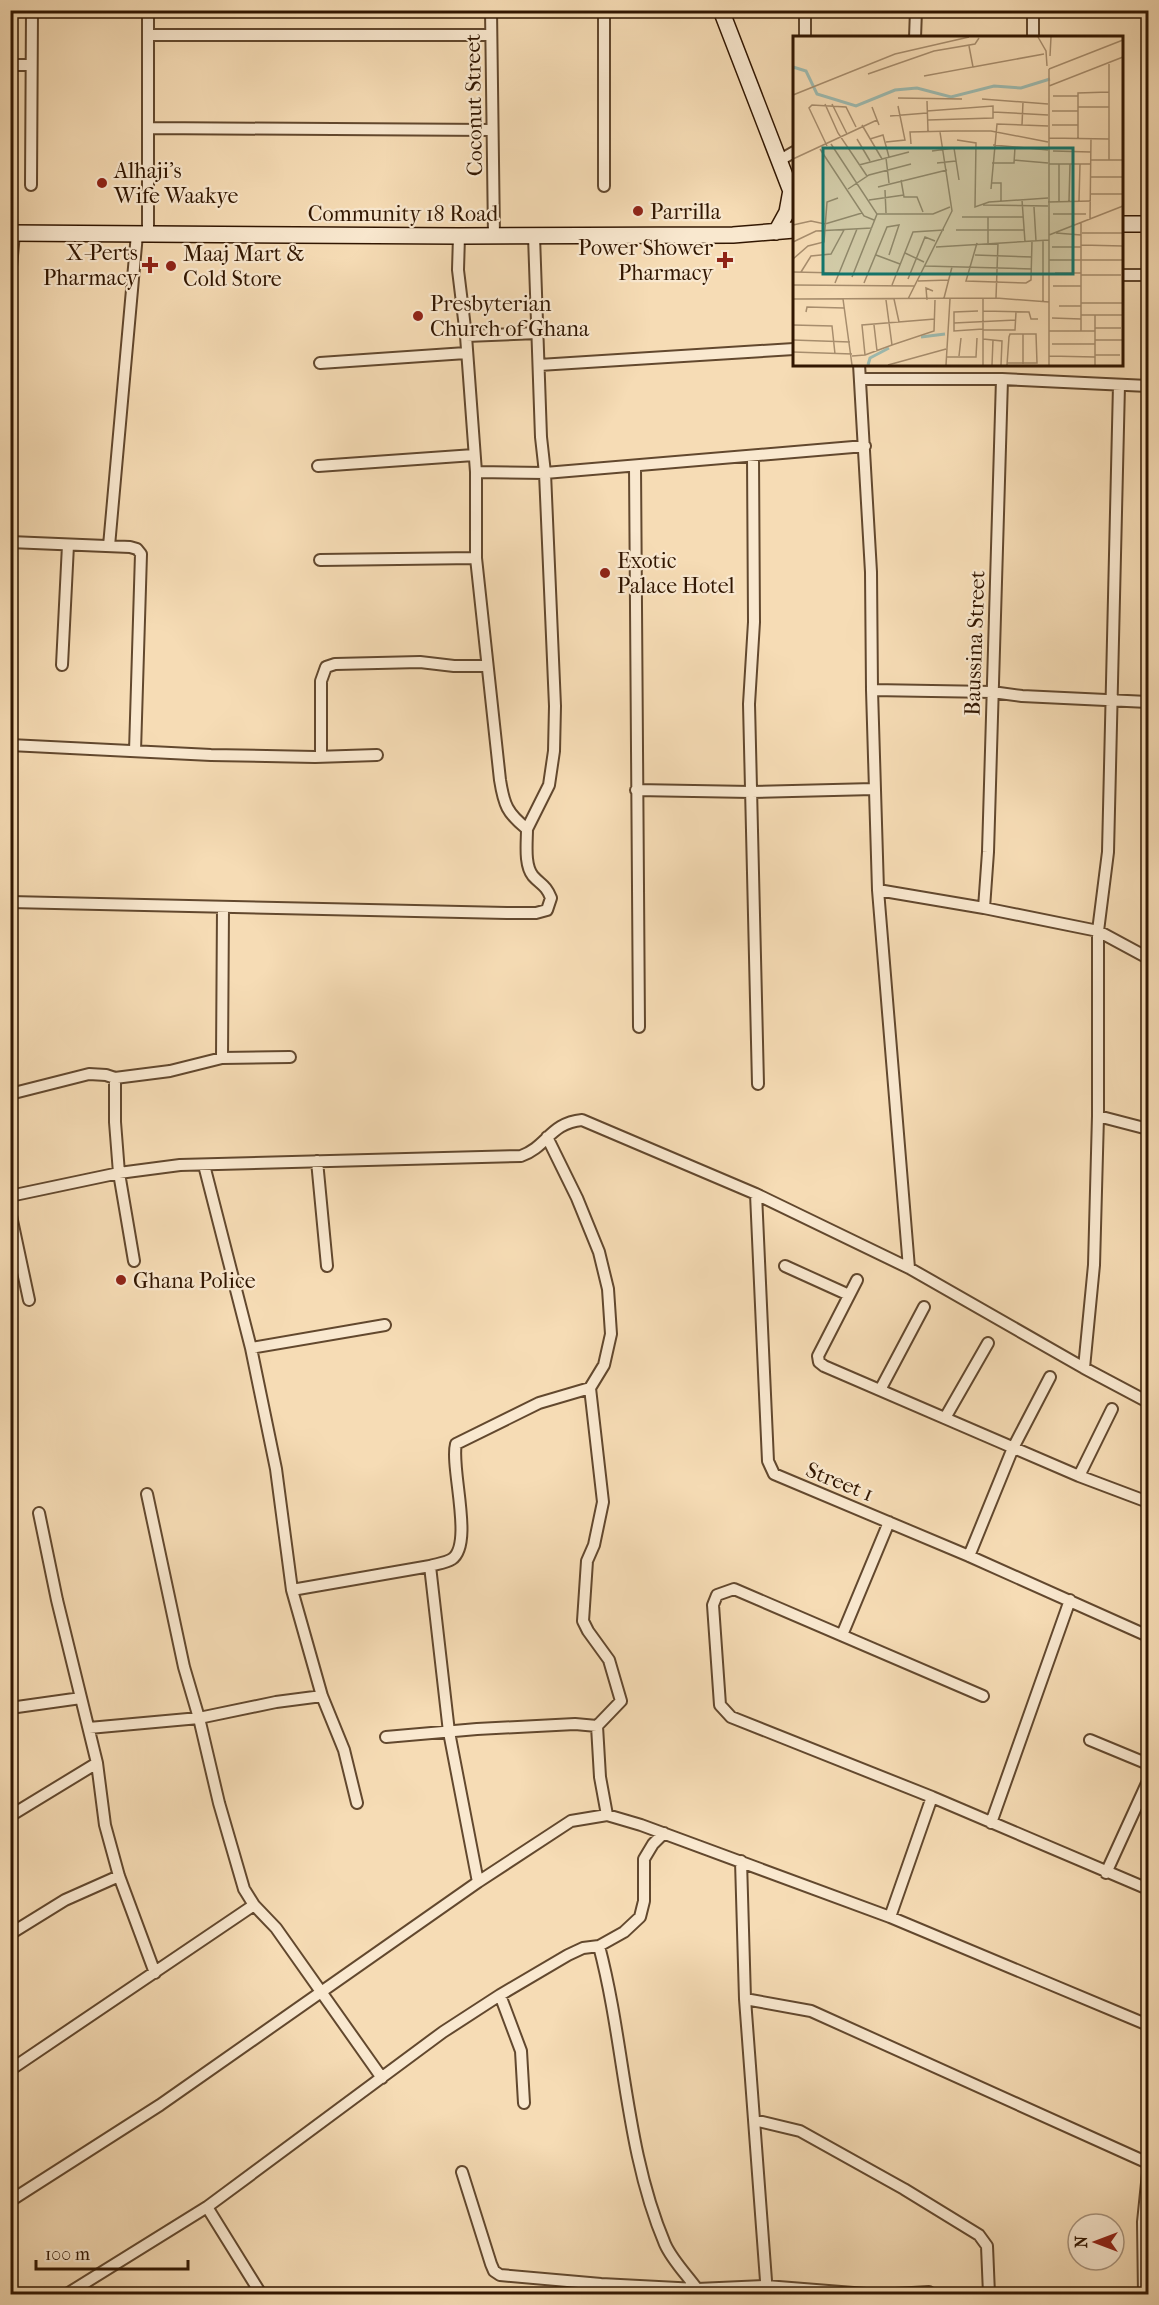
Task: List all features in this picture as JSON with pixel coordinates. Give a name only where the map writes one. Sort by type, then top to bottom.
[{"type":"main road","points":[[721,10],[793,194],[787,212],[776,232]]},
{"type":"main road","points":[[1123,224],[1149,224]]},
{"type":"main road","name":"Community 18 Road","points":[[13,233],[534,236],[733,235],[793,230]]},
{"type":"street","points":[[31,185],[32,10]]},
{"type":"street","points":[[109,546],[142,234],[148,128],[148,10]]},
{"type":"street","name":"Coconut Street","points":[[491,10],[494,236]]},
{"type":"street","points":[[604,10],[604,186]]},
{"type":"street","points":[[805,10],[805,36]]},
{"type":"street","points":[[915,36],[916,10]]},
{"type":"street","points":[[1033,10],[1033,36]]},
{"type":"street","points":[[1149,10],[1149,166]]},
{"type":"street","points":[[148,34],[491,35]]},
{"type":"street","points":[[10,65],[32,65]]},
{"type":"street","points":[[148,128],[492,130]]},
{"type":"street","points":[[780,160],[793,153]]},
{"type":"street","points":[[10,278],[13,233]]},
{"type":"street","points":[[459,236],[458,270],[466,336],[476,472],[476,558],[487,666],[503,801],[511,816],[527,829]]},
{"type":"street","points":[[10,902],[536,913],[547,910],[551,898],[547,887],[532,875],[527,855],[527,829],[549,785],[554,751],[555,706],[545,473],[541,436],[534,236]]},
{"type":"street","points":[[1123,275],[1149,274]]},
{"type":"street","points":[[466,336],[537,333]]},
{"type":"street","points":[[540,364],[793,349]]},
{"type":"street","points":[[320,363],[466,353]]},
{"type":"street","points":[[859,366],[871,572],[878,890],[909,1268]]},
{"type":"street","points":[[860,379],[1002,379],[1149,386]]},
{"type":"street","name":"Baussina Street","points":[[984,908],[988,852],[1002,379]]},
{"type":"street","points":[[1084,1368],[1094,1265],[1098,1116],[1098,931],[1108,852],[1119,385]]},
{"type":"street","points":[[476,472],[545,473],[865,446]]},
{"type":"street","points":[[318,466],[474,455]]},
{"type":"street","points":[[753,456],[754,622],[749,704],[759,1084]]},
{"type":"street","points":[[635,466],[639,1027]]},
{"type":"street","points":[[10,542],[130,547],[137,549],[141,554],[135,751]]},
{"type":"street","points":[[62,665],[68,545]]},
{"type":"street","points":[[320,560],[476,558]]},
{"type":"street","points":[[321,756],[321,681],[326,667],[336,664],[412,662],[487,666]]},
{"type":"street","points":[[872,690],[992,692],[1022,696],[1149,702]]},
{"type":"street","points":[[10,745],[234,755],[377,755]]},
{"type":"street","points":[[636,790],[751,792],[874,789]]},
{"type":"street","points":[[878,890],[1098,931],[1149,958]]},
{"type":"street","points":[[222,1058],[223,908]]},
{"type":"street","points":[[10,1094],[88,1074],[115,1078],[170,1071],[222,1058],[290,1057]]},
{"type":"street","points":[[115,1078],[115,1122],[119,1173],[134,1261]]},
{"type":"street","points":[[1098,1116],[1149,1129]]},
{"type":"street","points":[[10,1196],[119,1173],[180,1165],[522,1156],[530,1153],[556,1128],[569,1121],[582,1120],[756,1194],[909,1268],[1084,1368],[1149,1402]]},
{"type":"street","points":[[547,1137],[577,1198],[599,1252],[608,1289],[611,1334],[604,1365],[590,1388],[603,1502],[594,1545],[587,1561],[584,1621],[588,1631],[609,1660],[621,1701],[597,1726],[600,1777],[607,1815]]},
{"type":"street","points":[[317,1161],[327,1266]]},
{"type":"street","points":[[204,1165],[251,1348],[276,1469],[292,1590],[322,1696],[344,1750],[357,1803]]},
{"type":"street","name":"Street 1","points":[[756,1194],[770,1468],[780,1478],[969,1556],[1149,1636]]},
{"type":"street","points":[[10,1211],[29,1300]]},
{"type":"street","points":[[785,1266],[849,1295]]},
{"type":"street","points":[[857,1280],[818,1356],[819,1362],[824,1366],[1079,1476],[1149,1502]]},
{"type":"street","points":[[880,1390],[924,1307]]},
{"type":"street","points":[[251,1348],[385,1325]]},
{"type":"street","points":[[945,1418],[988,1343]]},
{"type":"street","points":[[969,1556],[1013,1448],[1050,1377]]},
{"type":"street","points":[[292,1590],[430,1566],[451,1559],[458,1552],[462,1527],[456,1444],[539,1402],[590,1388]]},
{"type":"street","points":[[1079,1476],[1112,1410]]},
{"type":"street","points":[[147,1494],[184,1667],[199,1718],[219,1803],[244,1888],[254,1905],[276,1929],[382,2078]]},
{"type":"street","points":[[39,1513],[57,1600],[97,1763],[105,1826],[119,1876],[155,1973]]},
{"type":"street","points":[[842,1635],[889,1522]]},
{"type":"street","points":[[430,1566],[449,1732],[478,1882]]},
{"type":"street","points":[[983,1696],[734,1589],[717,1595],[713,1605],[720,1705],[730,1717],[932,1797],[1149,1889]]},
{"type":"street","points":[[991,1823],[1070,1600]]},
{"type":"street","points":[[89,1728],[199,1718],[276,1702],[322,1696]]},
{"type":"street","points":[[10,1708],[81,1698]]},
{"type":"street","points":[[386,1737],[575,1724],[597,1726]]},
{"type":"street","points":[[1090,1740],[1149,1764]]},
{"type":"street","points":[[10,1816],[97,1763]]},
{"type":"street","points":[[1106,1872],[1149,1781]]},
{"type":"street","points":[[890,1917],[932,1797]]},
{"type":"street","points":[[10,2201],[160,2104],[478,1882],[572,1821],[607,1815],[664,1833],[890,1917],[1149,2025]]},
{"type":"street","points":[[67,2295],[207,2207],[443,2032],[568,1955],[583,1948],[599,1946],[624,1932],[640,1917],[644,1901],[644,1858],[664,1833]]},
{"type":"street","points":[[741,1861],[745,1999],[766,2290]]},
{"type":"street","points":[[10,1934],[65,1900],[119,1876]]},
{"type":"street","points":[[10,2070],[254,1905]]},
{"type":"street","points":[[599,1946],[609,1981],[623,2077],[646,2186],[666,2246],[696,2292]]},
{"type":"street","points":[[500,1995],[521,2051],[524,2103]]},
{"type":"street","points":[[745,1999],[811,2011],[1149,2163]]},
{"type":"street","points":[[754,2120],[800,2131],[904,2188],[980,2235],[987,2246],[989,2295]]},
{"type":"street","points":[[462,2172],[491,2264],[494,2271],[500,2274],[696,2292],[766,2290],[866,2295]]},
{"type":"street","points":[[1144,2295],[1143,2222],[1149,2174]]},
{"type":"street","points":[[207,2207],[261,2295]]},
{"type":"street","points":[[896,2295],[929,2292]]},
{"type":"place","name":"Alhaji’s Wife Waakye","points":[[102,183]]},
{"type":"place","name":"Parrilla","points":[[638,211]]},
{"type":"place","name":"Power Shower Pharmacy","points":[[725,260]]},
{"type":"place","name":"X-Perts Pharmacy","points":[[150,265]]},
{"type":"place","name":"Maaj Mart & Cold Store","points":[[171,266]]},
{"type":"place","name":"Presbyterian Church of Ghana","points":[[418,316]]},
{"type":"place","name":"Exotic Palace Hotel","points":[[605,573]]},
{"type":"place","name":"Ghana Police","points":[[121,1280]]}]
